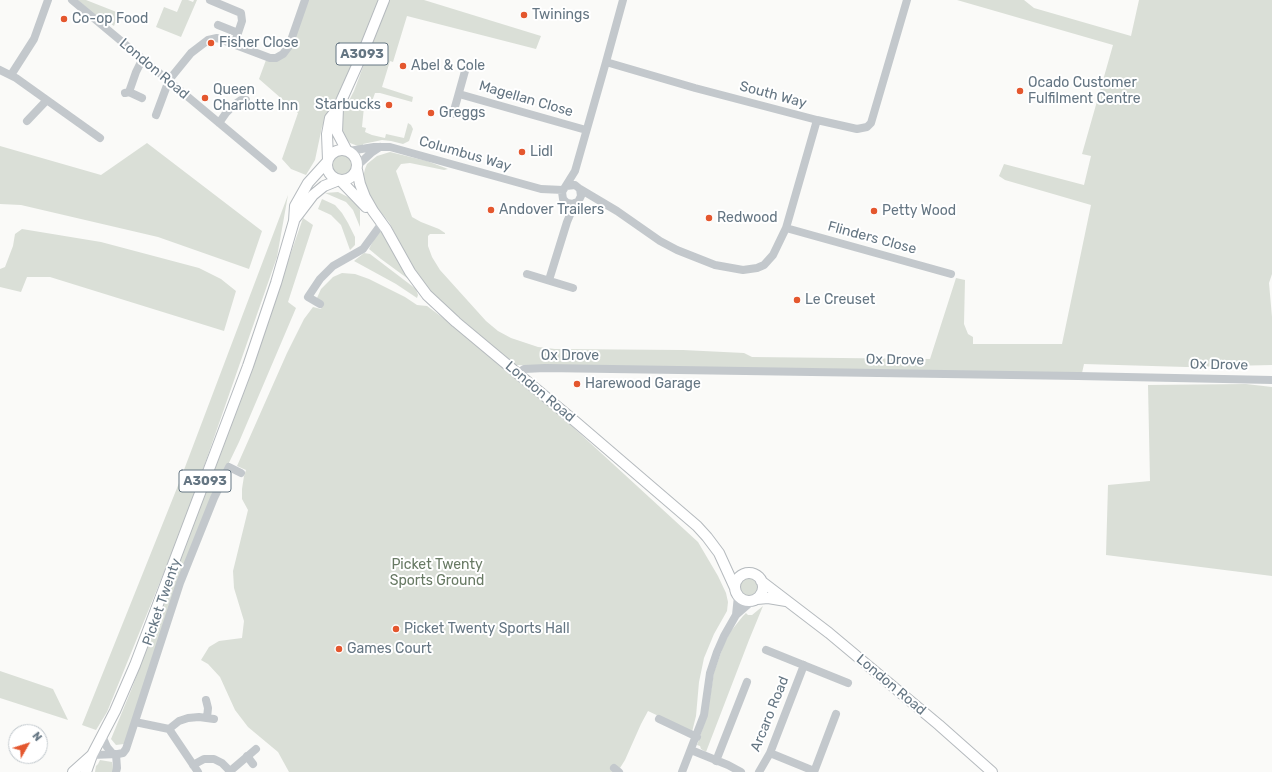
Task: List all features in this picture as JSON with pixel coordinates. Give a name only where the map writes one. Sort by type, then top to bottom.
[{"type":"main road","name":"A3093","points":[[86,772],[92,755],[115,711],[135,665],[248,366],[271,299],[294,221],[295,206],[312,179],[328,161],[327,143],[330,118],[338,108],[384,0]]},
{"type":"main road","name":"A3093","points":[[338,108],[337,132],[348,151]]},
{"type":"main road","points":[[342,150],[348,151],[355,157],[357,168],[354,175],[349,179],[339,180],[330,174],[328,169],[328,161],[330,156],[335,152],[342,150]]},
{"type":"main road","name":"London Road","points":[[357,168],[362,193],[382,223],[410,272],[424,292],[450,317],[697,526],[710,541],[723,560],[736,592]]},
{"type":"main road","name":"A3093","points":[[294,221],[313,195],[324,186],[339,180]]},
{"type":"main road","name":"London Road","points":[[339,180],[366,208],[373,211]]},
{"type":"main road","name":"London Road","points":[[723,560],[745,574],[754,575],[813,620],[992,772]]},
{"type":"main road","points":[[745,574],[737,579],[736,592],[744,600],[768,598],[788,601]]},
{"type":"main road","points":[[754,600],[762,592],[761,581]]},
{"type":"main road","name":"A3093","points":[[73,772],[92,755]]},
{"type":"street","points":[[11,75],[36,35],[48,0]]},
{"type":"street","name":"London Road","points":[[72,0],[273,168]]},
{"type":"street","points":[[210,0],[241,13],[242,21],[234,45]]},
{"type":"street","points":[[156,115],[169,80],[191,53],[208,40],[217,38],[270,58],[281,56],[286,52],[289,46],[306,0]]},
{"type":"street","points":[[596,198],[571,201],[562,196],[575,171],[623,0]]},
{"type":"street","name":"South Way","points":[[606,62],[695,88],[817,120],[857,129],[867,127],[871,123],[907,0]]},
{"type":"street","points":[[218,25],[238,33]]},
{"type":"street","points":[[142,60],[127,93],[142,98]]},
{"type":"street","points":[[0,70],[11,75],[100,138]]},
{"type":"street","name":"Magellan Close","points":[[453,114],[465,71]]},
{"type":"street","name":"Magellan Close","points":[[459,94],[586,130]]},
{"type":"street","points":[[27,121],[46,100]]},
{"type":"street","points":[[219,123],[241,100],[246,100]]},
{"type":"street","points":[[565,188],[572,184],[578,187],[621,213],[660,241],[677,250],[715,264],[735,269],[750,270],[764,265],[773,255],[786,228],[817,120]]},
{"type":"street","points":[[357,168],[368,156],[380,147]]},
{"type":"street","name":"Columbus Way","points":[[348,151],[390,147],[541,189],[571,201]]},
{"type":"street","points":[[571,201],[581,196],[575,171]]},
{"type":"street","name":"Columbus Way","points":[[541,189],[565,188]]},
{"type":"street","points":[[549,280],[567,222],[571,201]]},
{"type":"street","points":[[320,304],[308,297],[320,279],[333,266],[363,249],[382,223]]},
{"type":"street","name":"Flinders Close","points":[[786,228],[951,274]]},
{"type":"street","points":[[527,274],[573,288]]},
{"type":"street","name":"Ox Drove","points":[[518,374],[524,369],[546,368],[1072,375],[1272,380]]},
{"type":"street","name":"Picket Twenty","points":[[115,754],[122,753],[126,749],[180,583],[214,498],[229,467],[241,473]]},
{"type":"street","points":[[736,592],[736,615]]},
{"type":"street","points":[[682,772],[692,750],[704,715],[709,680],[714,660],[724,636],[736,615],[754,600]]},
{"type":"street","name":"Arcaro Road","points":[[766,650],[848,683]]},
{"type":"street","name":"Arcaro Road","points":[[759,772],[770,753],[804,665]]},
{"type":"street","points":[[716,760],[746,682]]},
{"type":"street","points":[[169,729],[176,722],[184,718],[192,717],[210,719],[206,700]]},
{"type":"street","points":[[770,753],[814,772],[836,714]]},
{"type":"street","points":[[659,718],[697,737]]},
{"type":"street","points":[[135,722],[169,729],[195,769],[204,759],[214,759],[222,763],[230,772],[256,749]]},
{"type":"street","points":[[102,736],[108,747],[115,754],[117,768],[116,772]]},
{"type":"street","points":[[692,750],[741,772]]},
{"type":"street","points":[[92,755],[115,754]]},
{"type":"street","points":[[247,756],[253,764]]},
{"type":"green space","points":[[78,0],[86,0],[119,13],[114,26],[98,15],[95,15]]},
{"type":"green space","points":[[182,0],[193,2],[194,0],[197,0],[181,37],[156,27],[164,7],[177,12]]},
{"type":"green space","points":[[308,0],[424,0],[541,36],[536,49],[407,16],[393,62],[390,61],[382,87],[413,97],[412,102],[375,93],[370,107],[364,107],[362,127],[366,128],[365,132],[372,135],[385,138],[386,134],[404,138],[408,123],[413,129],[409,141],[403,144],[382,140],[363,144],[363,146],[358,146],[350,143],[342,135],[341,116],[354,91],[369,51],[356,58],[322,127],[315,160],[306,175],[291,169],[282,159],[298,113],[259,79],[266,60],[278,60]]},
{"type":"green space","points":[[957,0],[1024,0],[1034,8],[1131,36],[1139,0],[1272,0],[1272,274],[1269,283],[1272,317],[1272,365],[1186,367],[1084,364],[1082,373],[513,365],[512,361],[433,296],[411,265],[389,222],[373,203],[365,185],[363,177],[367,164],[377,156],[390,152],[427,161],[448,169],[444,170],[410,163],[401,164],[396,171],[412,217],[445,233],[430,234],[428,236],[428,246],[432,257],[440,270],[486,321],[498,331],[511,338],[538,347],[555,349],[683,350],[744,353],[752,357],[930,359],[956,278],[965,280],[964,324],[968,334],[973,337],[973,344],[1062,344],[1091,205],[1005,180],[999,176],[1004,164],[1084,185],[1091,156],[1082,154],[1113,45]]},
{"type":"green space","points":[[147,143],[262,231],[249,269],[158,237],[21,205],[0,204],[0,146],[101,175]]},
{"type":"green space","points":[[342,155],[350,158],[353,166],[350,174],[342,177],[334,174],[331,166],[334,158]]},
{"type":"green space","points":[[338,192],[348,197],[358,206],[360,210],[360,227],[353,210],[346,202],[325,193]]},
{"type":"green space","points":[[288,195],[277,257],[186,518],[107,712],[96,730],[82,725],[179,483]]},
{"type":"green space","points":[[322,199],[335,205],[348,223],[355,237],[355,245],[350,250],[341,225],[331,215],[318,209]]},
{"type":"green space","points":[[303,218],[313,225],[288,302],[296,308],[239,442],[212,498],[124,744],[116,745],[111,739],[132,688],[245,386]]},
{"type":"green space","points":[[22,229],[101,242],[199,268],[221,279],[236,291],[224,331],[50,277],[27,277],[21,292],[0,287],[0,269],[5,267],[13,246],[15,234]]},
{"type":"green space","points":[[381,231],[383,232],[411,281],[369,249],[377,233]]},
{"type":"green space","points":[[364,253],[370,254],[416,289],[418,295],[417,298],[396,284],[354,261]]},
{"type":"green space","name":"Picket Twenty Sports Ground","points":[[342,273],[355,274],[369,279],[405,297],[417,305],[427,306],[458,329],[551,407],[698,542],[718,576],[726,593],[728,602],[727,611],[714,634],[704,658],[699,682],[696,716],[692,732],[648,711],[625,760],[620,768],[614,772],[289,772],[278,752],[248,727],[235,710],[220,677],[208,664],[201,660],[209,647],[219,641],[242,638],[244,621],[234,588],[233,571],[248,510],[242,499],[242,489],[246,470],[237,466],[287,353],[304,319],[313,307],[321,309],[323,303],[317,298],[321,289],[333,277]]},
{"type":"green space","points":[[1246,384],[1272,387],[1272,576],[1106,555],[1108,485],[1150,481],[1148,385]]},
{"type":"green space","points":[[748,577],[756,580],[759,588],[756,596],[748,599],[740,596],[737,588],[740,580]]},
{"type":"green space","points":[[763,606],[706,752],[697,745],[707,716],[714,672],[724,644],[731,631],[746,613],[748,615],[752,615]]},
{"type":"green space","points":[[0,671],[53,689],[68,720],[0,698]]},
{"type":"green space","points":[[100,760],[112,762],[113,772],[95,772],[96,766]]},
{"type":"place","name":"Twinings","points":[[524,15]]},
{"type":"place","name":"Co-op Food","points":[[64,19]]},
{"type":"place","name":"Fisher Close","points":[[211,43]]},
{"type":"place","name":"Abel & Cole","points":[[403,66]]},
{"type":"place","name":"Ocado Customer Fulfilment Centre","points":[[1020,91]]},
{"type":"place","name":"Queen Charlotte Inn","points":[[205,98]]},
{"type":"place","name":"Starbucks","points":[[389,105]]},
{"type":"place","name":"Greggs","points":[[431,113]]},
{"type":"place","name":"Lidl","points":[[522,152]]},
{"type":"place","name":"Andover Trailers","points":[[491,210]]},
{"type":"place","name":"Petty Wood","points":[[874,211]]},
{"type":"place","name":"Redwood","points":[[709,218]]},
{"type":"place","name":"Le Creuset","points":[[797,300]]},
{"type":"place","name":"Harewood Garage","points":[[577,384]]},
{"type":"place","name":"Picket Twenty Sports Hall","points":[[396,629]]},
{"type":"place","name":"Games Court","points":[[339,649]]}]
